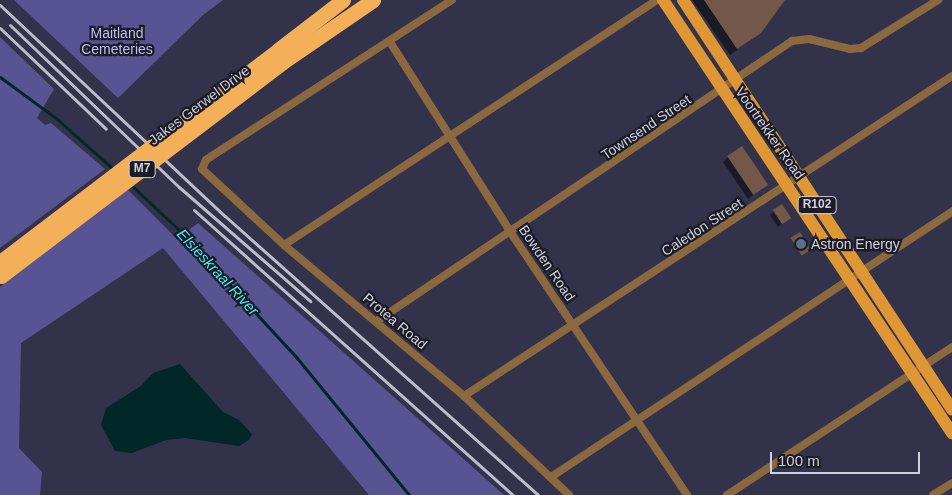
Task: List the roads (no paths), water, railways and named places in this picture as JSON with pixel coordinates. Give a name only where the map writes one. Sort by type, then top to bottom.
[{"type":"highway","name":"Jakes Gerwel Drive","points":[[0,272],[281,56],[343,0]]},
{"type":"highway","name":"Jakes Gerwel Drive","points":[[281,56],[373,0]]},
{"type":"main road","name":"Voortrekker Road","points":[[663,0],[723,90],[793,180]]},
{"type":"main road","name":"Voortrekker Road","points":[[684,0],[735,80],[793,180],[918,370],[952,433]]},
{"type":"main road","name":"Voortrekker Road","points":[[918,370],[952,410]]},
{"type":"street","points":[[390,42],[452,0]]},
{"type":"street","points":[[284,246],[658,0]]},
{"type":"street","name":"Townsend Street","points":[[377,321],[511,233],[792,42],[809,39],[850,50],[861,48],[938,0]]},
{"type":"street","name":"Bowden Road","points":[[390,42],[511,233],[687,495]]},
{"type":"street","name":"Protea Road","points":[[390,42],[206,160],[202,169],[284,246],[377,321],[464,396],[569,495]]},
{"type":"street","name":"Caledon Street","points":[[464,396],[952,76]]},
{"type":"street","points":[[551,476],[638,421],[952,212]]},
{"type":"street","points":[[727,495],[952,347]]},
{"type":"street","points":[[933,495],[952,483]]},
{"type":"waterway","name":"Elsieskraal River","points":[[0,77],[57,119],[113,169]]},
{"type":"waterway","name":"Elsieskraal River","points":[[129,183],[179,230],[297,358],[409,495]]},
{"type":"railway","points":[[0,5],[225,216],[538,495]]},
{"type":"railway","points":[[10,25],[179,187],[310,301]]},
{"type":"railway","points":[[0,28],[106,129]]},
{"type":"railway","points":[[194,210],[513,495]]},
{"type":"place","name":"Astron Energy","points":[[801,244]]},
{"type":"park label","name":"Maitland Cemeteries","points":[[117,42]]}]
